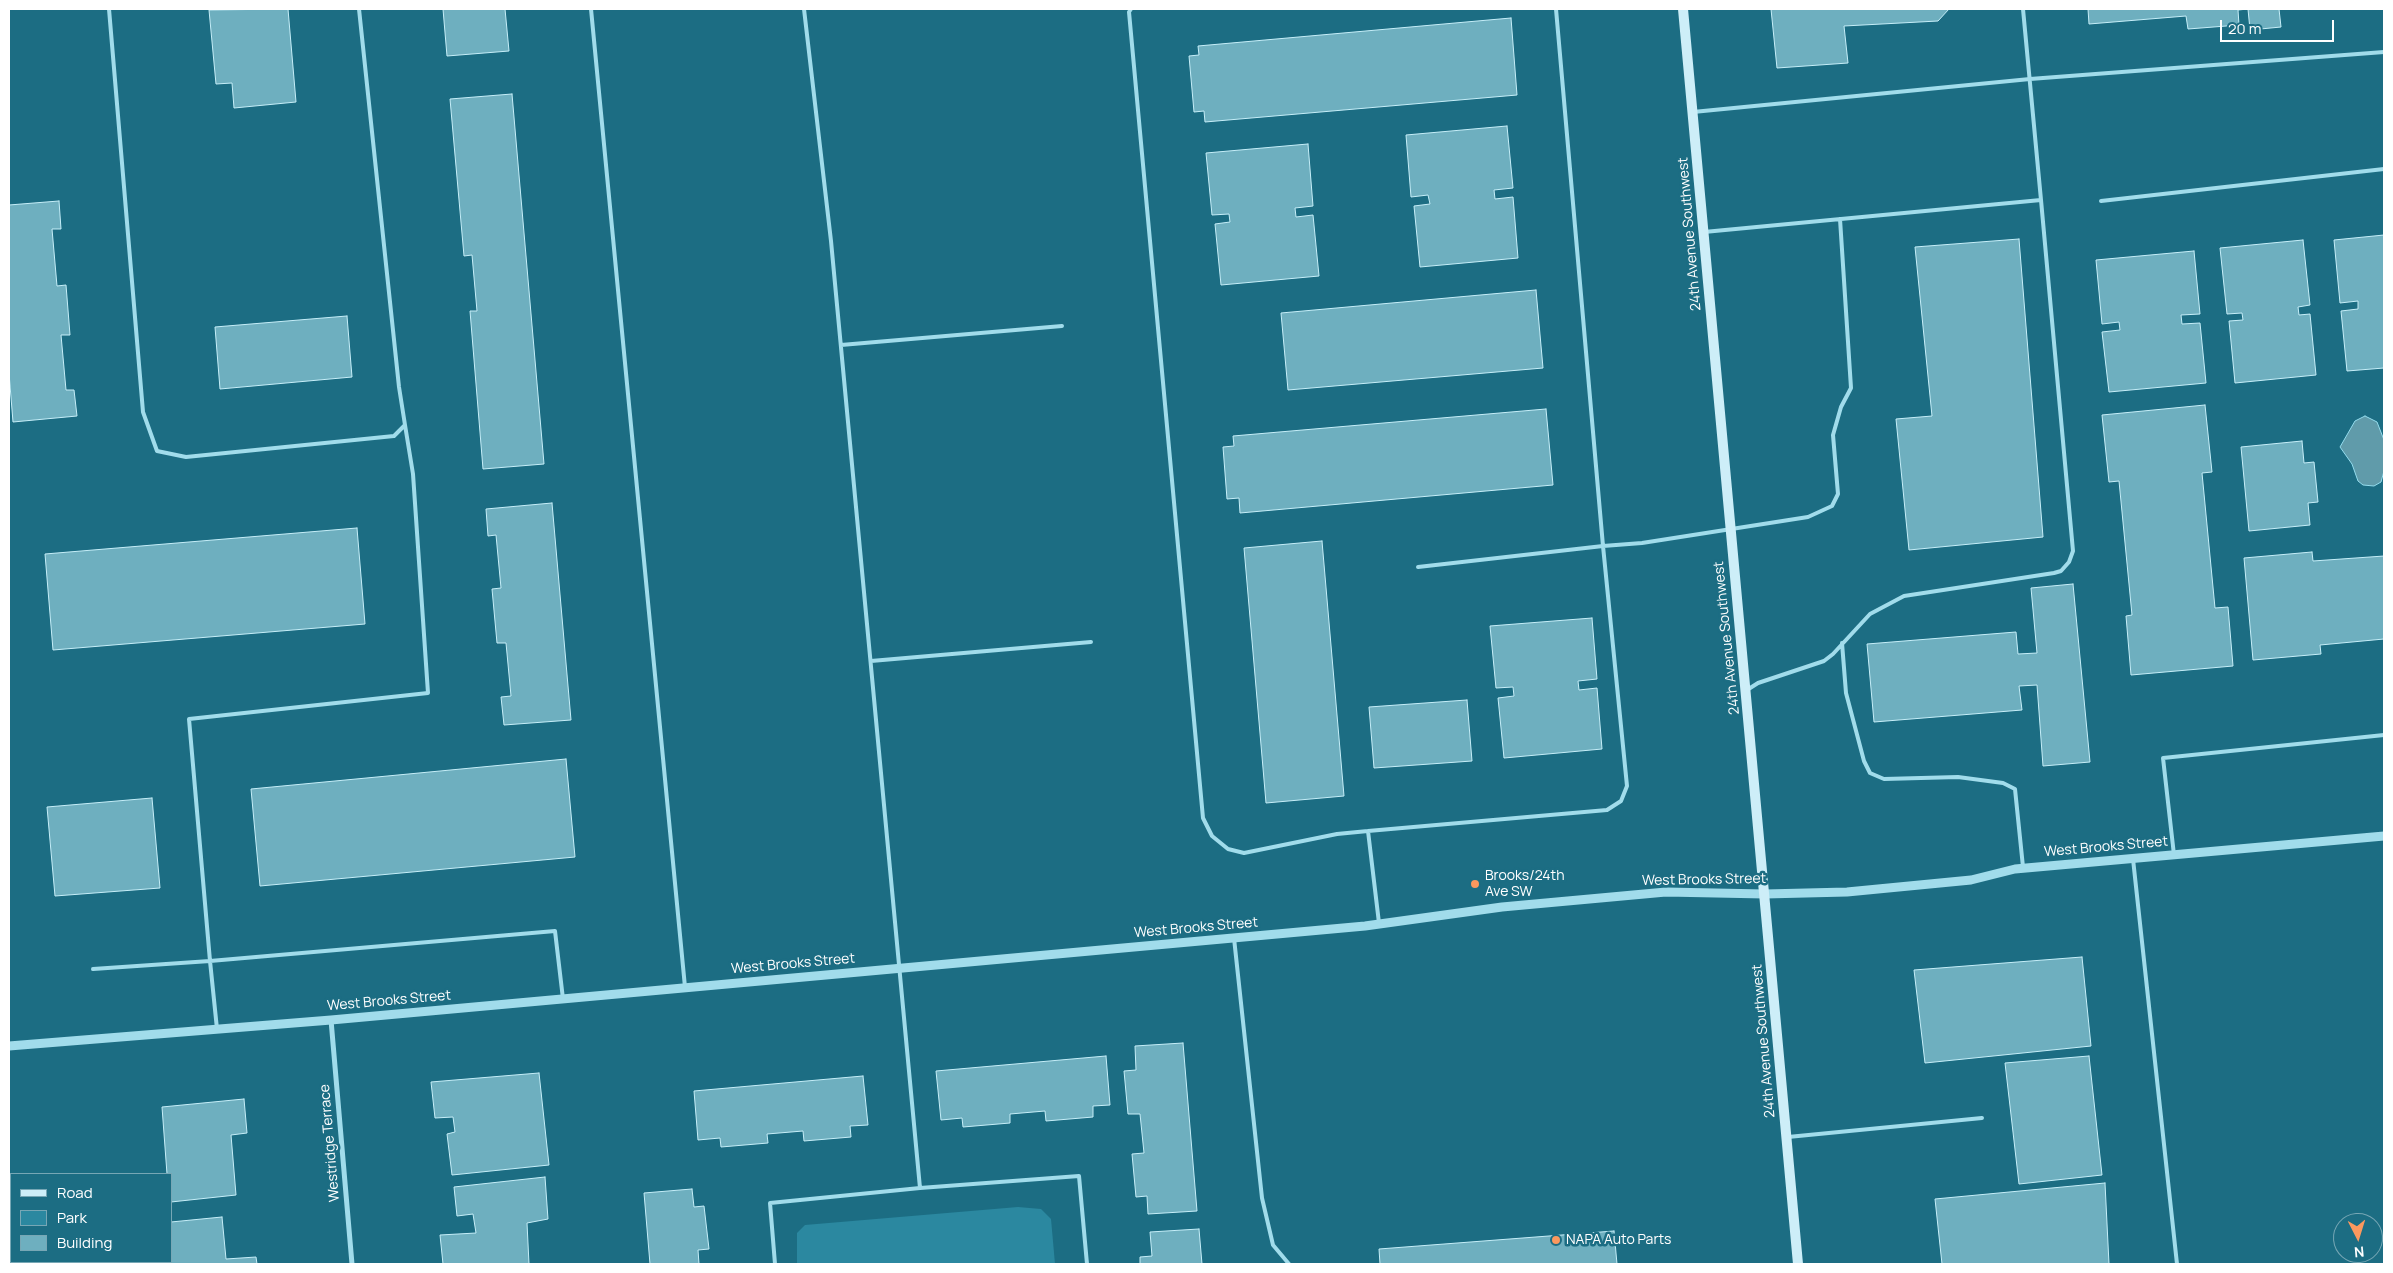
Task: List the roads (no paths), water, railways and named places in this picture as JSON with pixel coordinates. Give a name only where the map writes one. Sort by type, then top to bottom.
[{"type":"main road","name":"24th Avenue Southwest","points":[[1683,9],[1798,1264]]},
{"type":"street","name":"West Brooks Street","points":[[9,1046],[331,1020],[1234,938],[1379,924],[1502,907],[1656,893],[1765,894],[1847,892],[1961,880],[2023,868],[2384,836]]},
{"type":"street","name":"Westridge Terrace","points":[[331,1020],[352,1264]]},
{"type":"lane","points":[[109,9],[143,412],[157,451],[186,458],[394,436],[405,425]]},
{"type":"lane","points":[[217,1029],[189,719],[428,693],[412,467],[399,387],[359,9]]},
{"type":"lane","points":[[591,9],[685,988]]},
{"type":"lane","points":[[804,9],[841,346],[920,1188]]},
{"type":"lane","points":[[1131,9],[1129,12],[1202,818],[1212,836],[1228,849],[1244,854],[1337,834],[1607,810],[1621,801],[1627,786],[1603,546],[1556,9]]},
{"type":"lane","points":[[1746,690],[1758,683],[1824,661],[1833,654],[1870,614],[1904,596],[2054,573],[2061,571],[2069,562],[2073,551],[2023,9]]},
{"type":"lane","points":[[1692,112],[2030,79],[2384,52]]},
{"type":"lane","points":[[2101,202],[2384,168]]},
{"type":"lane","points":[[1704,232],[2041,200]]},
{"type":"lane","points":[[1418,567],[1642,543],[1731,530],[1808,516],[1832,506],[1838,494],[1833,435],[1841,408],[1851,388],[1840,219]]},
{"type":"lane","points":[[841,346],[1062,326]]},
{"type":"lane","points":[[871,661],[1091,642]]},
{"type":"lane","points":[[1842,643],[1846,693],[1864,761],[1870,772],[1884,779],[1958,777],[2003,783],[2015,789],[2023,868]]},
{"type":"lane","points":[[2174,855],[2163,758],[2384,735]]},
{"type":"lane","points":[[1368,831],[1379,924]]},
{"type":"lane","points":[[2133,859],[2177,1264]]},
{"type":"lane","points":[[93,969],[555,932],[563,999]]},
{"type":"lane","points":[[1234,938],[1262,1198],[1273,1245],[1289,1264]]},
{"type":"lane","points":[[1786,1137],[1982,1118]]},
{"type":"lane","points":[[775,1264],[770,1203],[920,1188],[1079,1176],[1088,1264]]},
{"type":"place","name":"Brooks/24th Ave SW","points":[[1475,884]]},
{"type":"place","name":"NAPA Auto Parts","points":[[1556,1240]]}]
